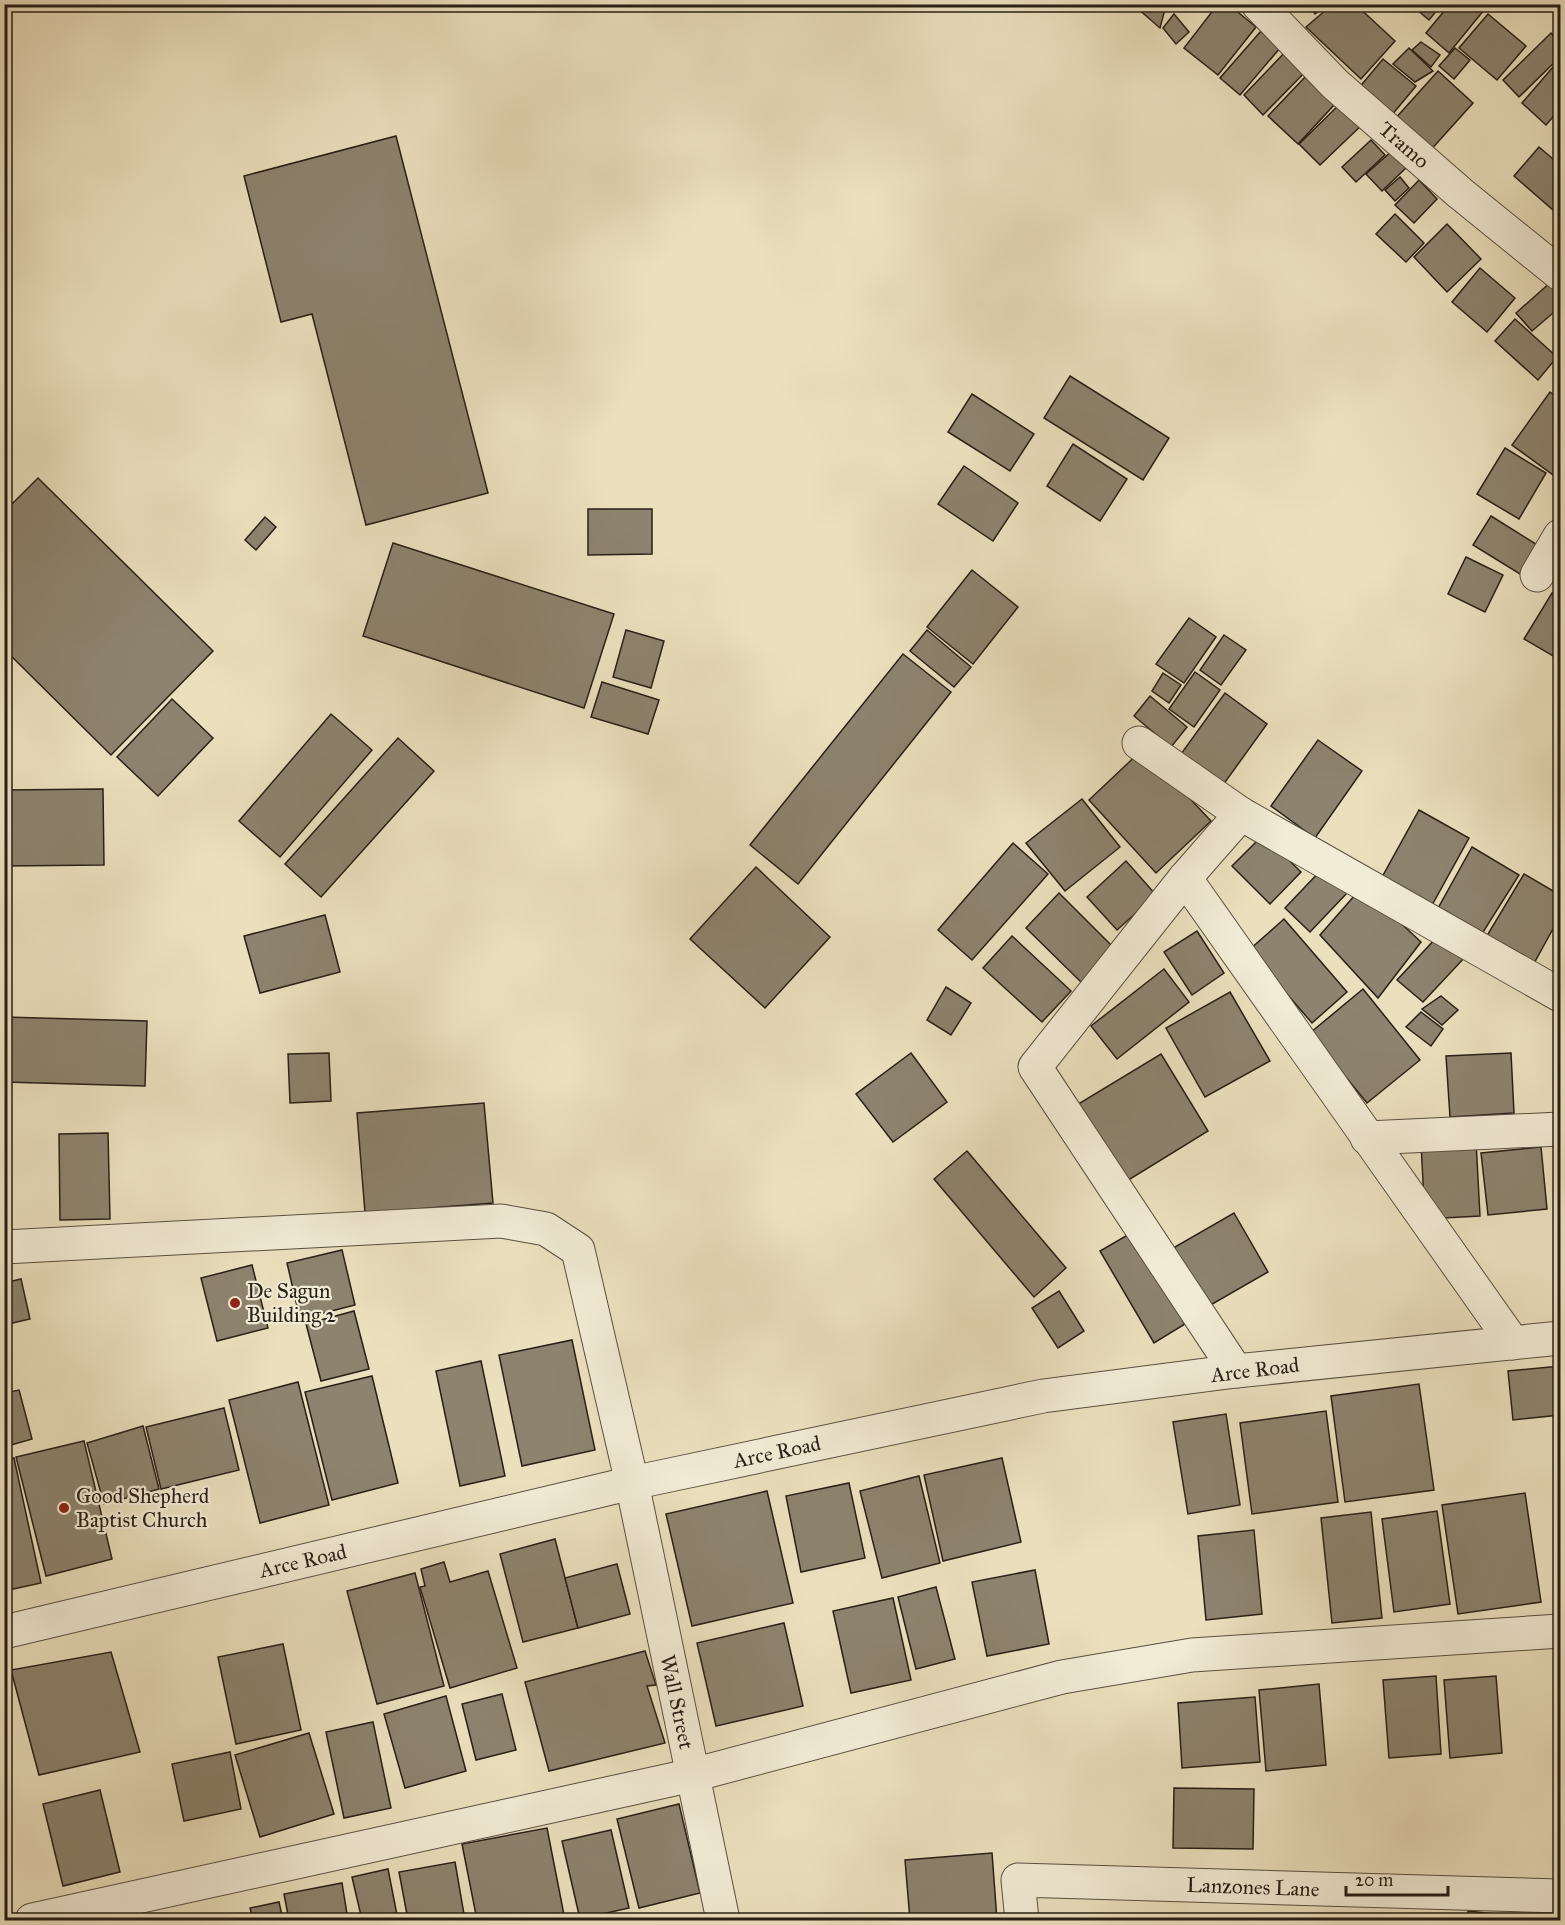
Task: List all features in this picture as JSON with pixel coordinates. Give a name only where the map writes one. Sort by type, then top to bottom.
[{"type":"street","name":"Tramo","points":[[1257,4],[1335,84],[1460,193],[1560,274]]},
{"type":"street","points":[[1537,575],[1560,536]]},
{"type":"street","points":[[1139,743],[1241,814],[1560,995]]},
{"type":"street","points":[[1236,1371],[1035,1067],[1185,878],[1241,814]]},
{"type":"street","points":[[1185,878],[1513,1342]]},
{"type":"street","points":[[1367,1138],[1560,1129]]},
{"type":"street","name":"Wall Street","points":[[4,1247],[501,1221],[546,1229],[578,1250],[632,1483],[723,1920]]},
{"type":"street","name":"Arce Road","points":[[4,1632],[632,1483],[1043,1396],[1236,1371],[1560,1338]]},
{"type":"street","points":[[32,1920],[693,1775],[1062,1677],[1192,1655],[1560,1631]]},
{"type":"street","name":"Lanzones Lane","points":[[1022,1920],[1018,1881],[1560,1896]]},
{"type":"building","points":[[1138,4],[1174,4],[1165,9],[1160,28],[1137,8]]},
{"type":"building","points":[[1218,4],[1228,4],[1256,27],[1218,75],[1184,48]]},
{"type":"building","points":[[1308,4],[1327,4],[1315,14]]},
{"type":"building","points":[[1333,4],[1355,4],[1395,41],[1361,79],[1306,27]]},
{"type":"building","points":[[1410,4],[1442,4],[1429,20]]},
{"type":"building","points":[[1450,4],[1478,4],[1484,10],[1449,53],[1426,33]]},
{"type":"building","points":[[1174,14],[1189,32],[1176,44],[1163,28]]},
{"type":"building","points":[[1488,14],[1526,46],[1497,80],[1459,48]]},
{"type":"building","points":[[1261,31],[1280,48],[1240,95],[1220,78]]},
{"type":"building","points":[[1551,33],[1560,43],[1560,57],[1519,97],[1503,80]]},
{"type":"building","points":[[1421,42],[1440,55],[1431,67],[1412,50]]},
{"type":"building","points":[[1289,48],[1309,68],[1263,115],[1244,95]]},
{"type":"building","points":[[1409,48],[1433,71],[1415,82],[1393,64]]},
{"type":"building","points":[[1455,48],[1470,60],[1454,79],[1439,66]]},
{"type":"building","points":[[1383,59],[1416,86],[1391,116],[1358,89]]},
{"type":"building","points":[[1560,59],[1560,109],[1546,125],[1522,103]]},
{"type":"building","points":[[1438,71],[1473,103],[1429,152],[1394,120]]},
{"type":"building","points":[[1306,76],[1335,104],[1298,144],[1268,116]]},
{"type":"building","points":[[1346,98],[1367,120],[1320,165],[1299,144]]},
{"type":"building","points":[[396,136],[488,493],[366,525],[312,314],[281,322],[244,176]]},
{"type":"building","points":[[1371,140],[1385,155],[1356,182],[1342,167]]},
{"type":"building","points":[[1539,147],[1560,165],[1560,216],[1514,176]]},
{"type":"building","points":[[1392,151],[1407,167],[1382,191],[1366,174]]},
{"type":"building","points":[[1400,177],[1409,188],[1395,201],[1385,190]]},
{"type":"building","points":[[1419,180],[1437,199],[1414,223],[1395,205]]},
{"type":"building","points":[[1395,214],[1424,243],[1406,262],[1376,234]]},
{"type":"building","points":[[1447,224],[1481,259],[1447,292],[1414,257]]},
{"type":"building","points":[[1480,268],[1515,298],[1487,332],[1452,302]]},
{"type":"building","points":[[1552,281],[1560,290],[1560,307],[1532,331],[1516,313]]},
{"type":"building","points":[[1515,319],[1557,357],[1538,380],[1495,341]]},
{"type":"building","points":[[1070,376],[1169,438],[1143,480],[1044,418]]},
{"type":"building","points":[[1550,392],[1560,399],[1560,480],[1512,445]]},
{"type":"building","points":[[972,394],[1034,434],[1010,471],[948,432]]},
{"type":"building","points":[[1073,444],[1127,479],[1100,521],[1047,486]]},
{"type":"building","points":[[1505,448],[1546,473],[1519,519],[1477,494]]},
{"type":"building","points":[[964,466],[1018,503],[993,541],[938,504]]},
{"type":"building","points":[[38,478],[213,651],[111,755],[4,649],[4,512]]},
{"type":"building","points":[[588,509],[652,509],[652,554],[588,555]]},
{"type":"building","points":[[1491,516],[1539,546],[1520,574],[1473,545]]},
{"type":"building","points":[[265,517],[276,527],[256,550],[245,540]]},
{"type":"building","points":[[393,543],[614,614],[584,708],[363,636]]},
{"type":"building","points":[[1466,557],[1503,575],[1485,612],[1448,594]]},
{"type":"building","points":[[972,570],[1018,607],[973,664],[927,627]]},
{"type":"building","points":[[1552,593],[1560,598],[1560,660],[1524,639]]},
{"type":"building","points":[[1189,618],[1216,637],[1184,683],[1156,664]]},
{"type":"building","points":[[626,630],[664,641],[651,688],[613,677]]},
{"type":"building","points":[[927,630],[971,667],[954,687],[910,651]]},
{"type":"building","points":[[1224,635],[1246,650],[1221,685],[1200,670]]},
{"type":"building","points":[[903,654],[951,692],[798,884],[750,845]]},
{"type":"building","points":[[1195,672],[1220,690],[1194,727],[1169,709]]},
{"type":"building","points":[[1163,673],[1181,685],[1169,703],[1152,691]]},
{"type":"building","points":[[602,682],[659,700],[648,734],[591,717]]},
{"type":"building","points":[[1225,693],[1267,724],[1223,785],[1181,754]]},
{"type":"building","points":[[1150,696],[1187,727],[1171,747],[1134,716]]},
{"type":"building","points":[[172,699],[213,738],[158,796],[117,757]]},
{"type":"building","points":[[331,714],[372,750],[280,857],[239,821]]},
{"type":"building","points":[[398,738],[434,771],[321,897],[285,864]]},
{"type":"building","points":[[1318,740],[1362,771],[1315,838],[1271,806]]},
{"type":"building","points":[[1143,749],[1211,821],[1156,873],[1089,800]]},
{"type":"building","points":[[103,789],[104,865],[4,866],[4,790]]},
{"type":"building","points":[[1082,799],[1120,847],[1065,891],[1026,843]]},
{"type":"building","points":[[1419,810],[1469,838],[1431,907],[1381,879]]},
{"type":"building","points":[[1263,835],[1301,872],[1270,904],[1232,866]]},
{"type":"building","points":[[1013,843],[1048,874],[972,960],[938,930]]},
{"type":"building","points":[[1472,847],[1519,875],[1480,937],[1437,910]]},
{"type":"building","points":[[1126,861],[1156,895],[1117,930],[1087,897]]},
{"type":"building","points":[[756,867],[830,937],[765,1008],[690,939]]},
{"type":"building","points":[[1322,869],[1347,893],[1310,932],[1285,908]]},
{"type":"building","points":[[1524,874],[1560,895],[1560,916],[1532,967],[1485,939]]},
{"type":"building","points":[[1362,887],[1421,942],[1378,998],[1320,935]]},
{"type":"building","points":[[1059,893],[1116,950],[1083,984],[1026,928]]},
{"type":"building","points":[[325,915],[340,972],[260,993],[244,936]]},
{"type":"building","points":[[1284,919],[1347,992],[1312,1023],[1249,950]]},
{"type":"building","points":[[1197,931],[1224,973],[1192,995],[1164,952]]},
{"type":"building","points":[[1012,936],[1071,991],[1042,1022],[983,968]]},
{"type":"building","points":[[1437,937],[1467,955],[1423,1002],[1397,980]]},
{"type":"building","points":[[1164,969],[1189,1002],[1117,1059],[1091,1026]]},
{"type":"building","points":[[946,987],[971,1003],[951,1035],[927,1020]]},
{"type":"building","points":[[1363,989],[1420,1060],[1367,1103],[1310,1033]]},
{"type":"building","points":[[1230,992],[1270,1061],[1205,1097],[1166,1028]]},
{"type":"building","points":[[1441,996],[1458,1010],[1442,1025],[1422,1009]]},
{"type":"building","points":[[1421,1012],[1443,1029],[1431,1046],[1406,1027]]},
{"type":"building","points":[[4,1017],[147,1021],[145,1086],[4,1082]]},
{"type":"building","points":[[329,1053],[331,1101],[290,1103],[288,1054]]},
{"type":"building","points":[[911,1053],[947,1102],[893,1142],[856,1094]]},
{"type":"building","points":[[1511,1053],[1514,1113],[1450,1117],[1446,1056]]},
{"type":"building","points":[[1161,1054],[1208,1131],[1122,1184],[1075,1106]]},
{"type":"building","points":[[484,1103],[493,1203],[365,1213],[357,1113]]},
{"type":"building","points":[[108,1133],[110,1219],[60,1220],[59,1134]]},
{"type":"building","points":[[1554,1139],[1560,1139],[1560,1207],[1555,1207]]},
{"type":"building","points":[[1476,1141],[1480,1216],[1425,1219],[1421,1144]]},
{"type":"building","points":[[1541,1147],[1547,1209],[1488,1215],[1481,1153]]},
{"type":"building","points":[[967,1151],[1066,1268],[1034,1297],[934,1179]]},
{"type":"building","points":[[1234,1213],[1268,1272],[1202,1310],[1168,1251]]},
{"type":"building","points":[[1131,1233],[1185,1324],[1154,1343],[1100,1251]]},
{"type":"building","points":[[342,1250],[355,1305],[300,1319],[287,1263]]},
{"type":"building","name":"De Sagun Building 2","points":[[252,1265],[268,1328],[217,1341],[201,1278]]},
{"type":"building","points":[[21,1279],[30,1319],[4,1325],[4,1283]]},
{"type":"building","points":[[1059,1291],[1084,1331],[1058,1348],[1032,1308]]},
{"type":"building","points":[[354,1311],[369,1369],[321,1381],[306,1324]]},
{"type":"building","points":[[572,1340],[595,1450],[522,1466],[499,1355]]},
{"type":"building","points":[[481,1361],[505,1476],[460,1486],[436,1371]]},
{"type":"building","points":[[1560,1366],[1560,1415],[1513,1420],[1508,1371]]},
{"type":"building","points":[[372,1376],[398,1483],[332,1500],[305,1392]]},
{"type":"building","points":[[298,1382],[329,1505],[260,1523],[229,1400]]},
{"type":"building","points":[[1419,1384],[1434,1490],[1345,1502],[1331,1396]]},
{"type":"building","points":[[19,1390],[32,1439],[4,1447],[4,1393]]},
{"type":"building","points":[[224,1408],[239,1470],[161,1489],[146,1427]]},
{"type":"building","points":[[1326,1411],[1338,1502],[1252,1514],[1240,1423]]},
{"type":"building","points":[[1226,1414],[1240,1505],[1188,1514],[1173,1422]]},
{"type":"building","points":[[143,1426],[159,1489],[104,1504],[87,1443]]},
{"type":"building","name":"Good Shepherd Baptist Church","points":[[84,1441],[112,1559],[46,1576],[16,1457]]},
{"type":"building","points":[[14,1458],[41,1583],[4,1591],[4,1460]]},
{"type":"building","points":[[1002,1458],[1021,1542],[943,1561],[924,1475]]},
{"type":"building","points":[[919,1476],[940,1563],[882,1578],[860,1491]]},
{"type":"building","points":[[849,1483],[865,1558],[801,1572],[786,1496]]},
{"type":"building","points":[[767,1491],[793,1603],[692,1626],[666,1514]]},
{"type":"building","points":[[1525,1493],[1541,1602],[1458,1614],[1442,1505]]},
{"type":"building","points":[[1437,1511],[1450,1604],[1394,1612],[1382,1519]]},
{"type":"building","points":[[1371,1512],[1382,1618],[1332,1623],[1321,1518]]},
{"type":"building","points":[[1254,1530],[1262,1614],[1206,1620],[1198,1536]]},
{"type":"building","points":[[555,1539],[578,1628],[523,1642],[500,1554]]},
{"type":"building","points":[[444,1562],[450,1582],[488,1571],[517,1668],[450,1688],[420,1587],[425,1586],[421,1569]]},
{"type":"building","points":[[617,1564],[630,1614],[578,1628],[565,1578]]},
{"type":"building","points":[[1035,1570],[1049,1644],[987,1656],[972,1582]]},
{"type":"building","points":[[415,1573],[444,1686],[377,1704],[347,1591]]},
{"type":"building","points":[[936,1587],[955,1659],[916,1669],[898,1597]]},
{"type":"building","points":[[893,1598],[911,1680],[851,1693],[833,1611]]},
{"type":"building","points":[[784,1623],[803,1706],[716,1726],[697,1643]]},
{"type":"building","points":[[283,1644],[301,1730],[236,1744],[218,1657]]},
{"type":"building","points":[[645,1651],[656,1685],[647,1686],[665,1743],[549,1771],[525,1682]]},
{"type":"building","points":[[111,1652],[140,1752],[39,1775],[11,1670]]},
{"type":"building","points":[[1554,1655],[1560,1655],[1560,1757],[1554,1757]]},
{"type":"building","points":[[1436,1676],[1441,1754],[1389,1758],[1383,1680]]},
{"type":"building","points":[[1496,1676],[1502,1753],[1450,1758],[1444,1680]]},
{"type":"building","points":[[1319,1684],[1326,1765],[1266,1771],[1259,1690]]},
{"type":"building","points":[[502,1694],[516,1750],[476,1760],[462,1704]]},
{"type":"building","points":[[446,1696],[466,1771],[405,1788],[384,1714]]},
{"type":"building","points":[[1255,1697],[1260,1762],[1182,1768],[1178,1703]]},
{"type":"building","points":[[373,1722],[391,1808],[344,1818],[326,1732]]},
{"type":"building","points":[[309,1733],[334,1814],[260,1837],[235,1755]]},
{"type":"building","points":[[230,1752],[241,1809],[184,1821],[172,1764]]},
{"type":"building","points":[[1554,1768],[1560,1768],[1560,1854],[1556,1854]]},
{"type":"building","points":[[1174,1788],[1254,1789],[1253,1849],[1173,1848]]},
{"type":"building","points":[[100,1790],[120,1872],[63,1886],[43,1804]]},
{"type":"building","points":[[679,1804],[700,1893],[639,1908],[617,1819]]},
{"type":"building","points":[[547,1828],[565,1920],[477,1920],[462,1844]]},
{"type":"building","points":[[611,1830],[629,1908],[580,1919],[562,1841]]},
{"type":"building","points":[[4,1851],[9,1871],[4,1872]]},
{"type":"building","points":[[992,1853],[997,1920],[910,1920],[905,1860]]},
{"type":"building","points":[[455,1862],[465,1920],[408,1920],[399,1872]]},
{"type":"building","points":[[388,1869],[398,1920],[362,1920],[352,1877]]},
{"type":"building","points":[[342,1883],[348,1920],[289,1920],[284,1894]]},
{"type":"building","points":[[279,1902],[283,1920],[253,1920],[250,1908]]},
{"type":"building","points":[[1468,1911],[1495,1914],[1495,1920],[1468,1920]]},
{"type":"building","points":[[1168,1914],[1225,1916],[1225,1920],[1168,1920]]},
{"type":"building","points":[[1295,1914],[1344,1915],[1344,1920],[1295,1920]]},
{"type":"place","name":"De Sagun Building 2","points":[[235,1303]]},
{"type":"place","name":"Good Shepherd Baptist Church","points":[[64,1508]]}]
